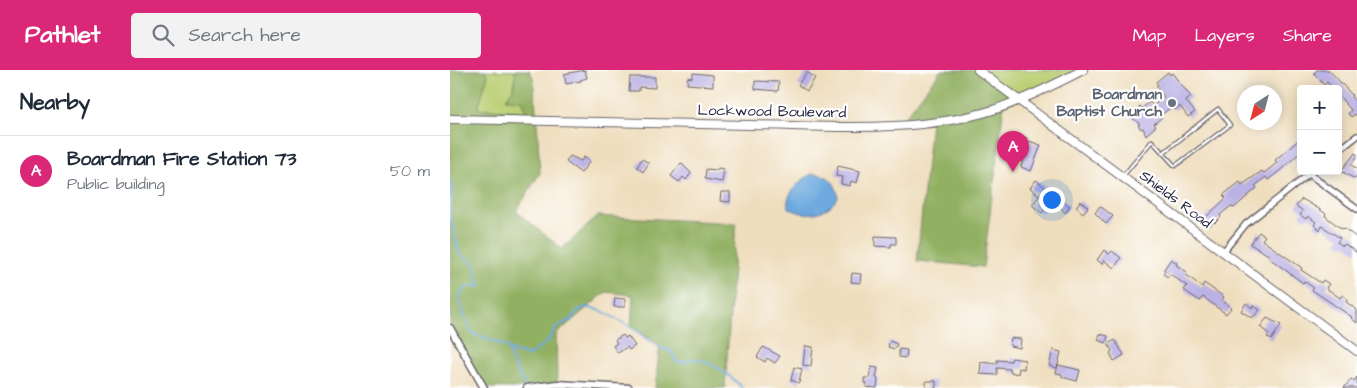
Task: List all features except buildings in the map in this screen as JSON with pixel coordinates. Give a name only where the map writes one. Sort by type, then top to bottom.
[{"type":"main road","name":"Shields Road","points":[[978,70],[1357,351]]},
{"type":"main road","name":"Lockwood Boulevard","points":[[450,119],[877,126],[913,124],[993,110],[1083,70]]},
{"type":"street","points":[[1342,148],[1357,136]]},
{"type":"street","points":[[1223,252],[1246,224],[1308,175]]},
{"type":"street","points":[[1314,175],[1357,209]]},
{"type":"street","points":[[450,328],[484,388]]},
{"type":"street","points":[[527,388],[573,384],[629,388]]},
{"type":"lane","points":[[1122,177],[1152,141],[1163,153],[1175,166],[1230,125],[1218,109],[1163,153]]},
{"type":"green space","points":[[450,70],[484,70],[488,74],[478,108],[526,112],[523,101],[506,99],[513,88],[516,70],[529,70],[533,77],[540,173],[516,211],[562,249],[598,216],[736,223],[725,388],[655,388],[660,345],[631,327],[633,295],[606,292],[556,334],[557,383],[629,388],[484,388],[450,328]]},
{"type":"green space","points":[[484,70],[517,71],[513,88],[523,101],[526,112],[478,108],[488,75]]},
{"type":"green space","points":[[941,70],[978,70],[1017,100],[1004,105],[983,267],[917,261],[931,122],[899,125]]},
{"type":"green space","points":[[978,70],[1083,70],[1017,100]]},
{"type":"water","points":[[812,174],[823,175],[833,183],[838,197],[834,203],[822,211],[809,214],[795,211],[788,207],[791,192],[803,179]]},
{"type":"waterway","points":[[450,182],[452,184],[450,212]]},
{"type":"waterway","points":[[450,216],[459,253],[475,265],[480,286],[467,286],[459,297],[464,316],[472,333],[508,347],[512,361],[525,386]]},
{"type":"waterway","points":[[509,350],[529,356],[548,341],[555,328],[572,319],[577,311],[586,307],[602,311],[636,330],[661,348],[671,351],[677,362],[693,359],[707,362],[727,374],[742,388]]},
{"type":"place","name":"Boardman Baptist Church","points":[[1172,103]]},
{"type":"place","name":"Boardman Fire Station 73","points":[[1013,172]]}]
